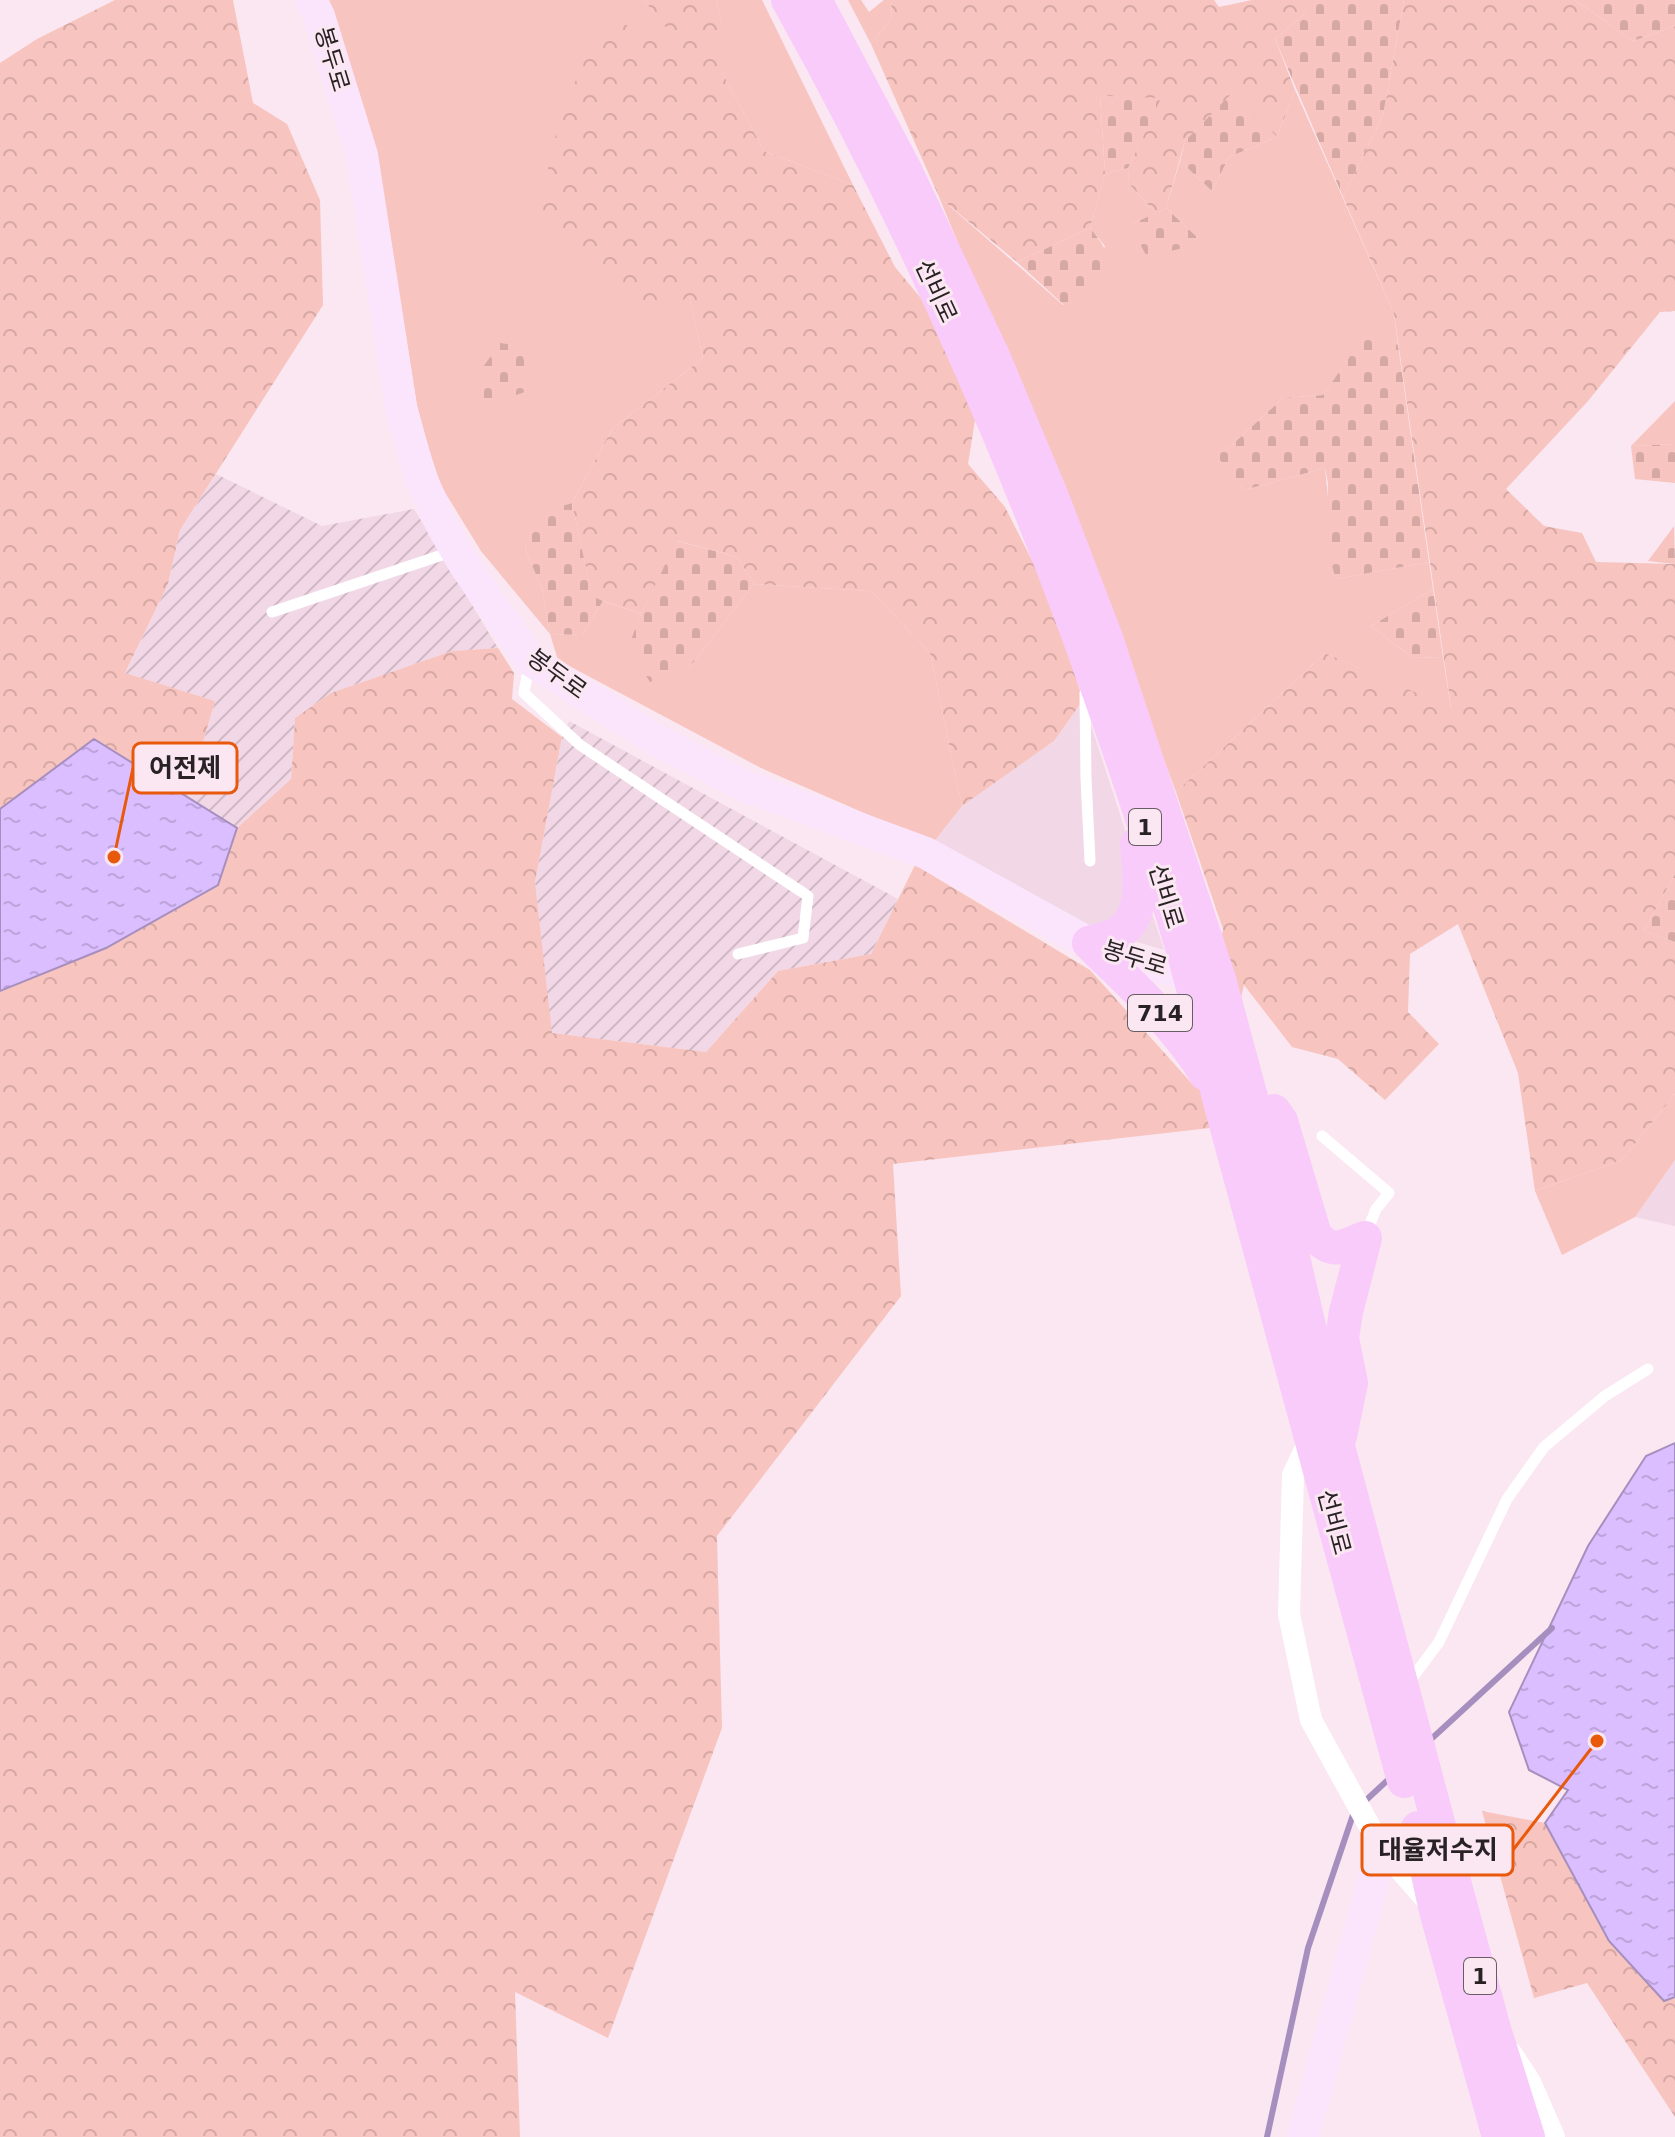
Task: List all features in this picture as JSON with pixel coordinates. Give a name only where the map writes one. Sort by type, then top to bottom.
[{"type":"main road","name":"봉두로","points":[[311,0],[319,16],[362,155],[401,407],[419,473],[456,550],[530,660],[651,737],[747,787],[926,853],[1089,943],[1127,960],[1204,976]]},
{"type":"main road","name":"선비로","points":[[788,0],[924,265],[997,425],[1061,585],[1128,781],[1204,976]]},
{"type":"main road","name":"선비로","points":[[815,0],[932,227],[993,356],[1106,638],[1204,976],[1232,1086],[1284,1219],[1324,1440],[1393,1693]]},
{"type":"main road","points":[[1089,943],[1120,932],[1131,918],[1140,895],[1128,781]]},
{"type":"main road","name":"714","points":[[1089,943],[1163,1016],[1191,1049],[1232,1086]]},
{"type":"main road","points":[[1232,1086],[1281,1121],[1315,1235],[1324,1245],[1338,1249],[1365,1238]]},
{"type":"main road","points":[[1324,1440],[1351,1383],[1342,1338],[1365,1238]]},
{"type":"main road","name":"1","points":[[1393,1693],[1427,1823],[1528,2137]]},
{"type":"main road","name":"1","points":[[1427,1823],[1436,1911],[1499,2137]]},
{"type":"main road","points":[[1303,2137],[1382,1849]]},
{"type":"street","points":[[1324,1440],[1293,1475],[1289,1614],[1311,1720],[1382,1849],[1436,1911]]},
{"type":"street","points":[[1494,2029],[1530,2082],[1554,2137]]},
{"type":"lane","points":[[272,612],[456,550]]},
{"type":"lane","points":[[1085,656],[1090,861]]},
{"type":"lane","points":[[530,660],[524,693],[580,745],[808,896],[803,938],[738,954]]},
{"type":"lane","points":[[1322,1136],[1389,1193],[1376,1209],[1365,1238]]},
{"type":"lane","points":[[1393,1693],[1439,1642],[1507,1499],[1544,1447],[1605,1396],[1648,1369]]},
{"type":"shaded area","points":[[216,474],[322,526],[414,509],[498,648],[452,651],[331,693],[295,718],[291,779],[237,828],[187,797],[215,701],[125,674],[168,584],[180,530]]},
{"type":"shaded area","points":[[1083,700],[1164,950],[1074,923],[933,843],[962,806],[1054,741]]},
{"type":"shaded area","points":[[569,721],[898,899],[871,954],[778,971],[706,1052],[551,1033],[535,882],[562,737]]},
{"type":"shaded area","points":[[1675,1160],[1675,1226],[1635,1217]]},
{"type":"green space","points":[[115,0],[233,0],[253,103],[287,124],[320,200],[323,305],[180,530],[168,584],[125,673],[215,701],[187,797],[94,739],[0,809],[0,63],[37,39]]},
{"type":"green space","points":[[644,0],[693,60],[689,296],[703,358],[612,429],[572,503],[537,514],[525,550],[542,588],[550,634],[481,551],[441,486],[419,418],[388,225],[325,2]]},
{"type":"green space","points":[[644,0],[716,0],[722,25],[722,72],[764,151],[853,185],[895,267],[934,314],[977,408],[968,464],[1005,507],[1048,592],[1083,700],[1054,741],[962,806],[930,653],[871,591],[754,584],[737,557],[678,541],[641,614],[592,597],[572,503],[612,429],[703,358],[689,296],[651,322],[539,207],[561,114],[605,14],[691,59]]},
{"type":"green space","points":[[716,0],[762,0],[853,185],[764,151],[722,72],[722,25]]},
{"type":"green space","points":[[848,0],[861,0],[869,12],[884,0],[891,0],[892,18],[871,44]]},
{"type":"green space","points":[[891,0],[1214,0],[1219,7],[1252,0],[1307,0],[1307,12],[1275,39],[1295,90],[1277,137],[1232,94],[1185,141],[1166,208],[1156,213],[1129,184],[1128,168],[1160,99],[1100,96],[1105,174],[1090,228],[1017,262],[939,197],[871,44],[892,18]]},
{"type":"green space","points":[[1307,0],[1404,0],[1383,115],[1343,197],[1275,39],[1307,12]]},
{"type":"green space","points":[[1404,0],[1575,0],[1633,41],[1675,26],[1675,311],[1660,312],[1588,401],[1506,489],[1544,526],[1582,533],[1596,562],[1675,564],[1675,874],[1644,931],[1675,942],[1675,1094],[1622,1160],[1535,1191],[1518,1073],[1458,924],[1410,954],[1408,1012],[1439,1044],[1385,1100],[1338,1059],[1292,1047],[1244,985],[1210,1128],[893,1164],[901,1296],[717,1536],[722,1728],[608,2038],[515,1992],[520,2137],[0,2137],[0,991],[106,948],[218,885],[237,828],[291,779],[295,718],[331,693],[452,651],[498,648],[514,673],[512,699],[562,737],[535,882],[552,1033],[706,1052],[778,971],[871,954],[915,865],[1090,970],[1195,1087],[1223,929],[1176,792],[1325,653],[1451,708],[1394,314],[1343,197],[1383,115]]},
{"type":"green space","points":[[1575,0],[1675,0],[1675,26],[1633,41]]},
{"type":"green space","points":[[1295,90],[1394,314],[1398,345],[1367,333],[1323,395],[1283,398],[1217,455],[1244,490],[1325,468],[1336,579],[1429,562],[1433,589],[1371,626],[1413,658],[1443,657],[1451,709],[1325,653],[1176,792],[1080,536],[939,197],[1063,305],[1086,300],[1105,246],[1090,228],[1105,174],[1128,168],[1129,184],[1156,213],[1130,225],[1198,238],[1166,208],[1180,161],[1212,191],[1229,157],[1277,137]]},
{"type":"green space","points":[[1232,93],[1277,137],[1229,157],[1212,191],[1180,161],[1185,141]]},
{"type":"green space","points":[[1100,96],[1161,98],[1128,168],[1105,174]]},
{"type":"green space","points":[[1166,208],[1198,238],[1179,249],[1147,257],[1130,225]]},
{"type":"green space","points":[[1090,228],[1107,256],[1104,271],[1087,300],[1064,305],[1017,262]]},
{"type":"green space","points":[[1367,332],[1398,345],[1429,562],[1336,579],[1327,549],[1328,483],[1325,468],[1244,490],[1216,455],[1233,444],[1283,398],[1323,395]]},
{"type":"green space","points":[[500,343],[521,346],[530,390],[480,408],[481,370]]},
{"type":"green space","points":[[1675,401],[1675,444],[1631,446]]},
{"type":"green space","points":[[1675,444],[1675,483],[1635,479],[1631,446]]},
{"type":"green space","points":[[572,503],[592,596],[603,601],[582,635],[550,634],[542,588],[525,550],[537,513]]},
{"type":"green space","points":[[1674,526],[1675,564],[1648,561]]},
{"type":"green space","points":[[677,541],[737,557],[754,584],[689,668],[650,682],[628,648]]},
{"type":"green space","points":[[754,584],[871,591],[930,653],[962,806],[933,843],[761,768],[558,660],[550,634],[582,635],[603,601],[641,614],[629,648],[689,668]]},
{"type":"green space","points":[[1433,589],[1443,657],[1413,658],[1371,626]]},
{"type":"green space","points":[[1675,874],[1675,942],[1644,931]]},
{"type":"green space","points":[[1675,1094],[1675,1160],[1635,1217],[1562,1255],[1535,1191],[1622,1160]]},
{"type":"green space","points":[[1482,1811],[1545,1823],[1609,1941],[1664,2001],[1675,1997],[1675,2117],[1587,1983],[1534,1998]]},
{"type":"water","points":[[94,739],[237,828],[218,885],[106,948],[0,991],[0,809]]},
{"type":"water","points":[[1675,1443],[1675,1997],[1664,2001],[1609,1941],[1545,1823],[1568,1790],[1529,1770],[1509,1712],[1588,1546],[1646,1456]]},
{"type":"waterway","points":[[1428,1742],[1552,1628]]},
{"type":"waterway","points":[[1364,1802],[1391,1777]]},
{"type":"waterway","points":[[1267,2137],[1308,1948],[1355,1809]]},
{"type":"place","name":"어전제","points":[[114,857]]},
{"type":"place","name":"대율저수지","points":[[1597,1741]]}]
